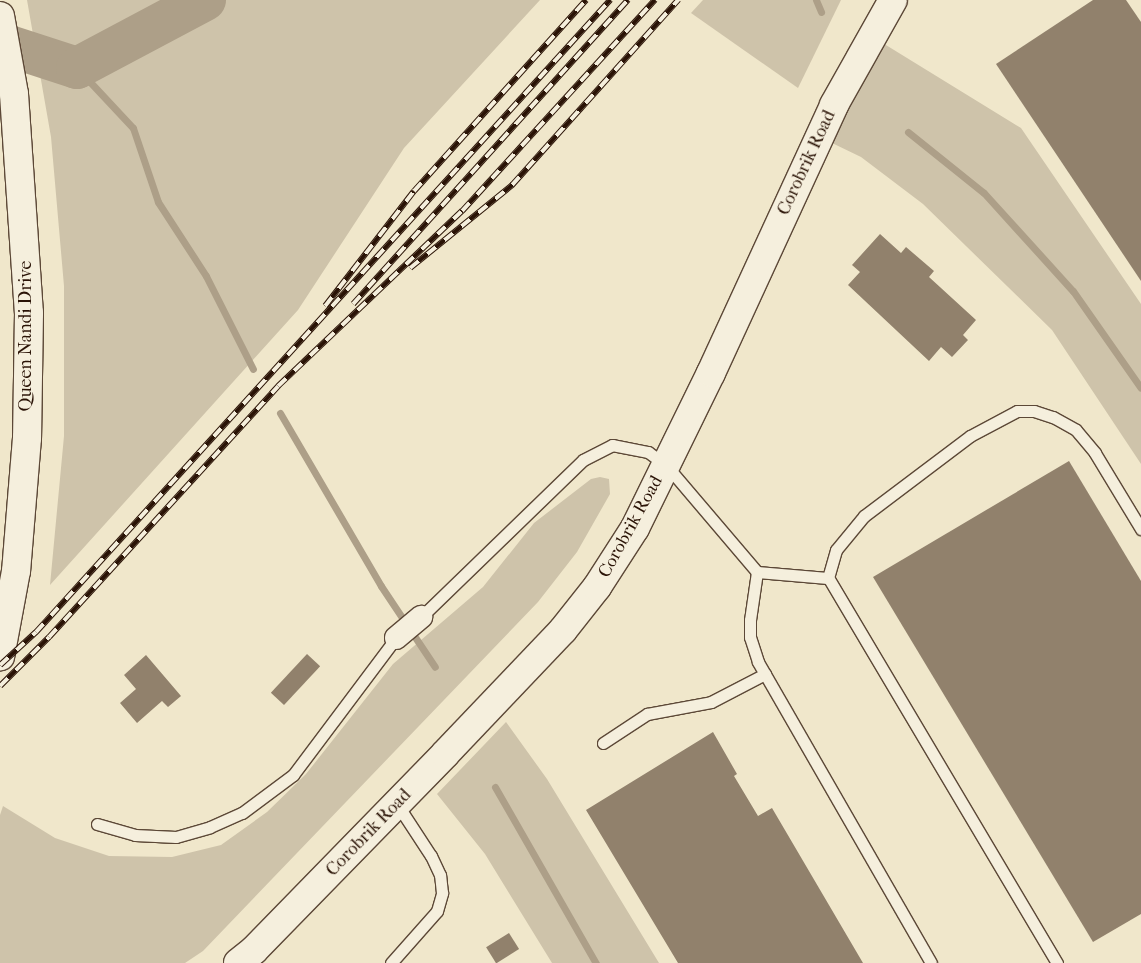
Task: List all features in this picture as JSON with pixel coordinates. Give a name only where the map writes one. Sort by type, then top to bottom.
[{"type":"street","name":"Corobrik Road","points":[[238,963],[397,804],[563,630],[597,587],[634,528],[666,465],[834,105],[893,0]]},
{"type":"street","name":"Queen Nandi Drive","points":[[0,16],[14,94],[29,312],[27,438],[16,571],[0,657]]},
{"type":"street","points":[[396,638],[421,617]]},
{"type":"lane","points":[[1057,963],[828,578],[836,550],[864,516],[970,436],[1017,411],[1034,411],[1054,417],[1076,430],[1094,453],[1141,529]]},
{"type":"lane","points":[[421,617],[594,453],[622,445],[648,452],[666,465],[757,572],[828,578]]},
{"type":"lane","points":[[757,572],[750,637],[765,674],[931,963]]},
{"type":"lane","points":[[97,824],[135,835],[176,837],[242,813],[293,775],[396,638]]},
{"type":"lane","points":[[603,743],[647,714],[712,702],[765,674]]},
{"type":"lane","points":[[391,963],[437,911],[442,893],[440,875],[431,856],[397,804]]},
{"type":"shaded area","points":[[27,0],[540,0],[404,148],[298,310],[50,585],[64,436],[64,286],[51,137]]},
{"type":"shaded area","points":[[703,0],[841,0],[798,88],[691,13]]},
{"type":"shaded area","points":[[881,42],[1021,128],[1141,304],[1141,464],[1052,330],[923,204],[861,157],[832,143]]},
{"type":"shaded area","points":[[600,477],[609,479],[610,494],[577,552],[538,602],[203,951],[185,963],[0,963],[0,815],[3,806],[55,838],[109,856],[172,857],[221,845],[267,812],[306,774],[393,664],[483,587],[534,523],[591,479]]},
{"type":"shaded area","points":[[506,722],[547,779],[659,963],[552,963],[485,854],[437,794]]},
{"type":"building","points":[[1093,0],[1126,0],[1141,22],[1141,281],[996,64]]},
{"type":"building","points":[[880,234],[901,253],[906,247],[934,271],[929,277],[976,320],[963,335],[968,340],[952,357],[941,347],[929,361],[848,285],[860,272],[852,265]]},
{"type":"building","points":[[1069,461],[1141,581],[1141,914],[1093,942],[873,577]]},
{"type":"building","points":[[307,654],[320,666],[284,705],[271,693]]},
{"type":"building","points":[[146,655],[181,696],[168,707],[162,701],[137,723],[120,703],[136,689],[124,675]]},
{"type":"building","points":[[713,732],[737,774],[734,776],[758,816],[772,808],[863,963],[678,963],[586,810]]},
{"type":"building","points":[[509,933],[519,949],[496,963],[486,947]]},
{"type":"waterway","points":[[0,43],[77,68],[205,0]]},
{"type":"waterway","points":[[816,0],[821,12]]},
{"type":"waterway","points":[[77,68],[133,128],[158,202],[206,276],[253,369]]},
{"type":"waterway","points":[[908,132],[984,193],[1073,291],[1141,388]]},
{"type":"waterway","points":[[280,413],[381,586],[435,667]]},
{"type":"waterway","points":[[495,787],[596,963]]},
{"type":"railway","points":[[325,306],[414,191],[586,0]]},
{"type":"railway","points":[[0,665],[36,632],[610,0]]},
{"type":"railway","points":[[353,304],[628,0]]},
{"type":"railway","points":[[0,686],[49,637],[278,386],[462,211],[655,0]]},
{"type":"railway","points":[[410,268],[512,185],[678,0]]}]
